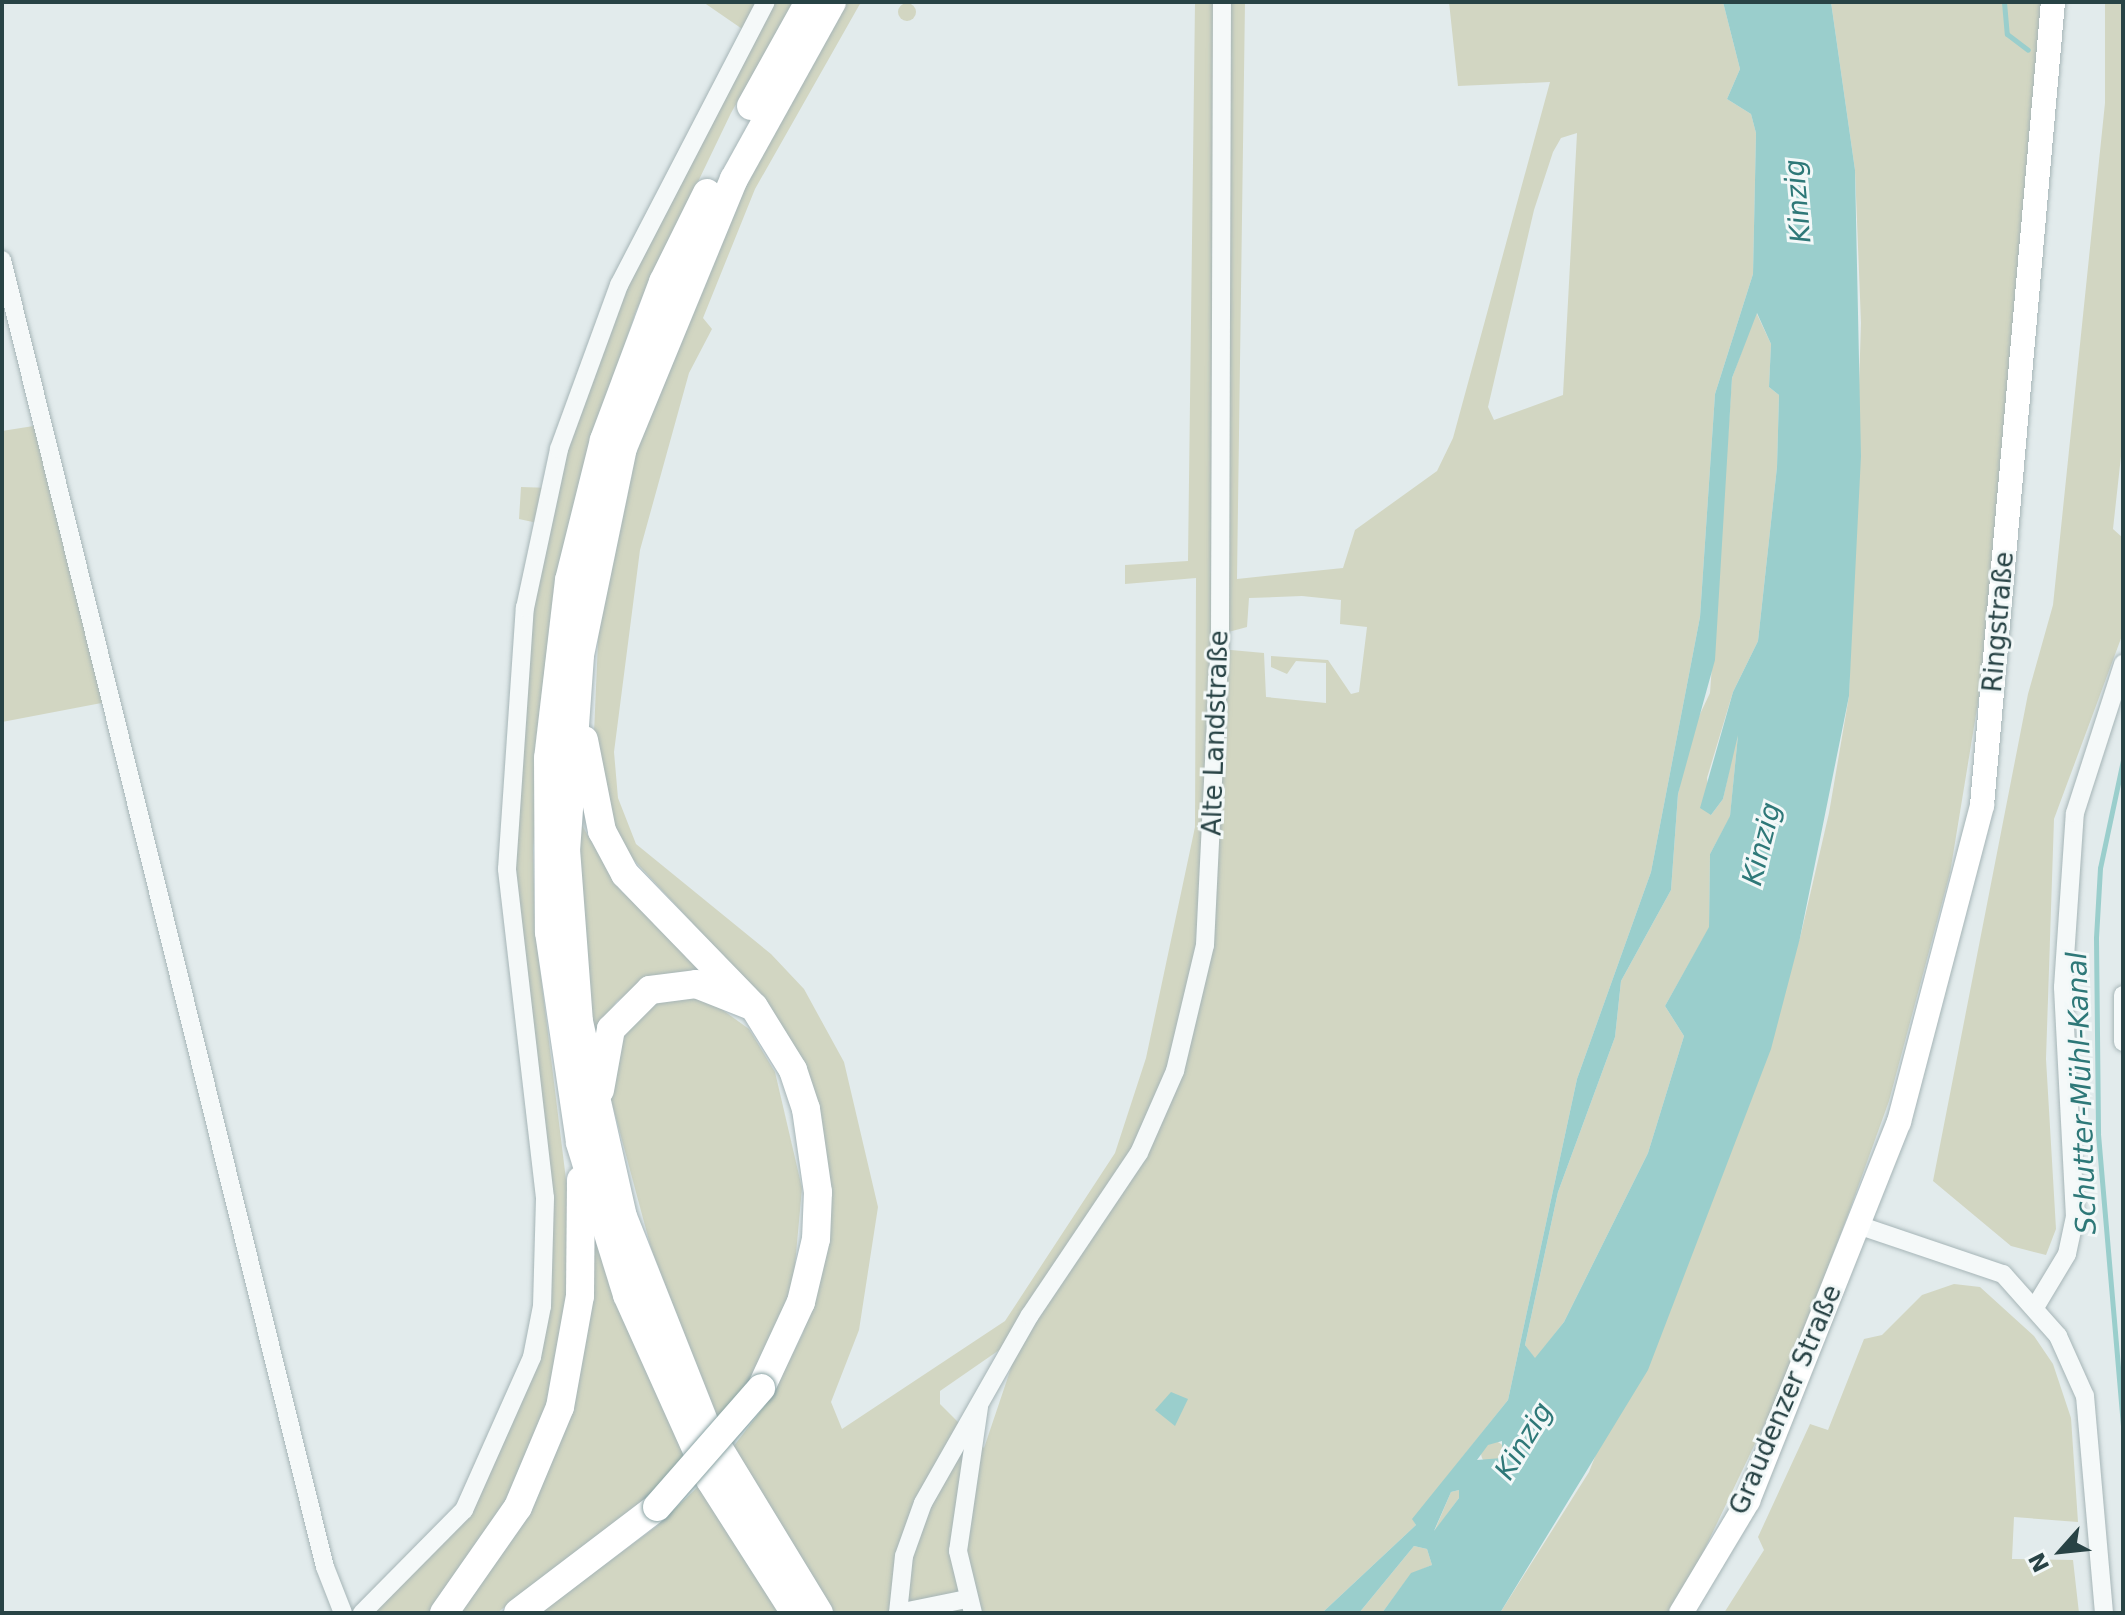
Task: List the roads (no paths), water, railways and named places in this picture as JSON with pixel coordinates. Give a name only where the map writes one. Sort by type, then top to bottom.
[{"type":"highway","points":[[444,1613],[518,1507],[560,1407],[580,1296],[580,1143],[551,946],[546,854],[555,666],[569,580],[604,440],[663,282],[809,2]]},
{"type":"highway","points":[[819,1613],[737,1484],[681,1373],[623,1217],[595,1110],[576,997],[566,851],[580,655],[623,448],[683,288],[832,2]]},
{"type":"highway","points":[[518,1613],[657,1507],[761,1388],[801,1302],[818,1192],[793,1070],[754,1007],[625,874],[602,831],[590,790],[580,655]]},
{"type":"highway","points":[[595,1110],[611,1029],[650,990],[696,984],[754,1007]]},
{"type":"highway","points":[[580,1143],[627,1295],[672,1401],[710,1480],[795,1613]]},
{"type":"main road","name":"Ringstraße","points":[[1858,1225],[1899,1122],[1982,805],[2053,2]]},
{"type":"main road","name":"Graudenzer Straße","points":[[1681,1613],[1748,1501],[1858,1225]]},
{"type":"street","points":[[362,1613],[464,1510],[532,1357],[542,1306],[545,1198],[507,869],[525,608],[559,449],[619,285],[766,2]]},
{"type":"street","name":"Alte Landstraße","points":[[898,1613],[904,1556],[923,1503],[1030,1315],[1139,1153],[1175,1071],[1205,945],[1220,634],[1222,2]]},
{"type":"street","points":[[2,260],[325,1567],[343,1613]]},
{"type":"street","points":[[2037,1304],[2067,1254],[2075,1217],[2063,987],[2075,813],[2123,664]]},
{"type":"street","points":[[2123,995],[2123,1042]]},
{"type":"street","points":[[1858,1225],[1988,1266],[2037,1304],[2085,1396],[2104,1613]]},
{"type":"street","points":[[898,1613],[970,1606],[958,1551],[979,1407]]},
{"type":"water","name":"Kinzig","points":[[1723,2],[1831,2],[1855,170],[1861,456],[1849,696],[1800,938],[1771,1049],[1648,1370],[1500,1613],[1382,1613],[1411,1573],[1432,1565],[1427,1549],[1414,1546],[1359,1613],[1322,1613],[1416,1525],[1412,1519],[1508,1400],[1577,1079],[1651,872],[1700,617],[1715,394],[1753,274],[1756,133],[1751,114],[1727,99],[1740,69]],"holes":[[[1757,313],[1771,344],[1769,387],[1779,395],[1777,467],[1758,641],[1733,692],[1700,808],[1711,815],[1723,799],[1738,735],[1730,816],[1710,854],[1709,927],[1665,1006],[1684,1036],[1648,1153],[1564,1322],[1535,1358],[1525,1345],[1558,1192],[1615,1037],[1621,981],[1671,890],[1678,794],[1715,660],[1732,378]],[[1502,1441],[1502,1458],[1477,1460],[1488,1445]],[[1459,1490],[1459,1498],[1434,1531],[1451,1492]]]},
{"type":"water","points":[[1171,1392],[1188,1399],[1175,1426],[1155,1410]]},
{"type":"waterway","points":[[2004,2],[2007,34],[2028,50]]},
{"type":"waterway","name":"Schutter-Mühl-Kanal","points":[[2123,760],[2100,868],[2096,938],[2098,1134],[2123,1425]]}]
